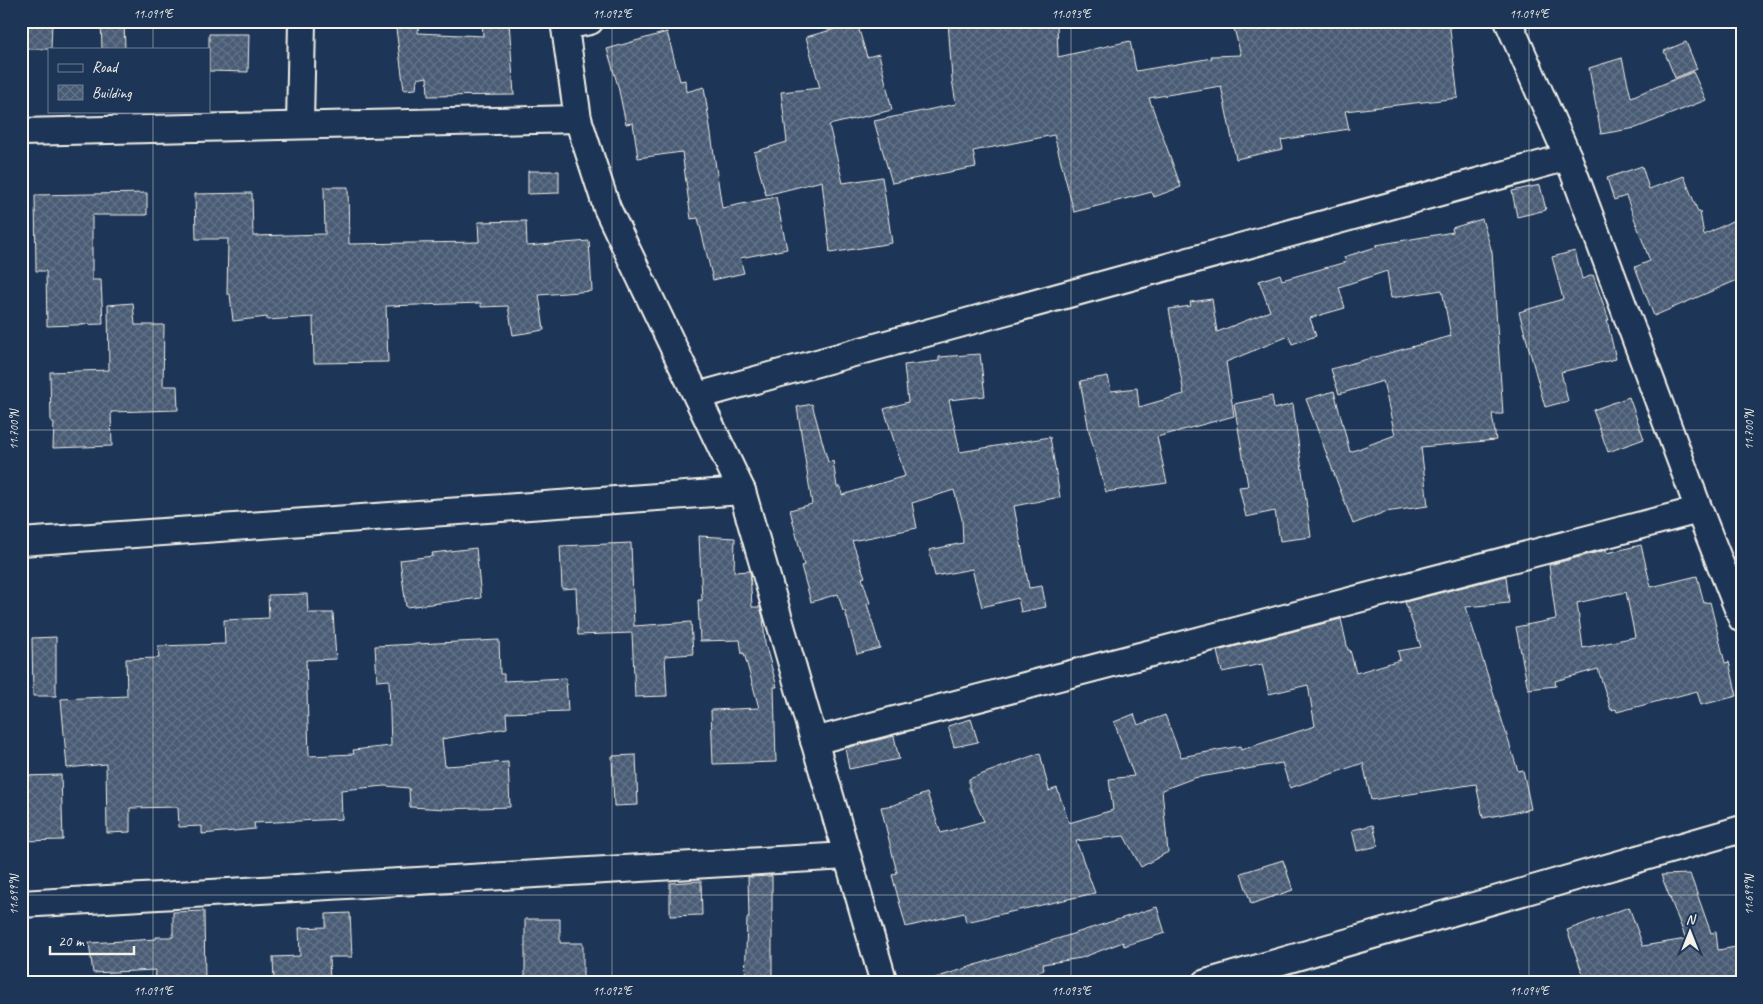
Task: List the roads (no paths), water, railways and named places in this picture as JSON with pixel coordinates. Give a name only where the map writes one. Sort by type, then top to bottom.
[{"type":"street","points":[[300,125],[302,21]]},
{"type":"street","points":[[1508,21],[1568,157],[1699,510],[1742,619]]},
{"type":"street","points":[[573,23],[578,118],[607,208],[742,492],[884,983]]},
{"type":"street","points":[[21,132],[578,118]]},
{"type":"street","points":[[697,396],[1568,157]]},
{"type":"street","points":[[21,542],[742,492]]},
{"type":"street","points":[[814,741],[1699,510]]},
{"type":"street","points":[[1206,983],[1742,829]]},
{"type":"street","points":[[21,904],[847,856]]}]
